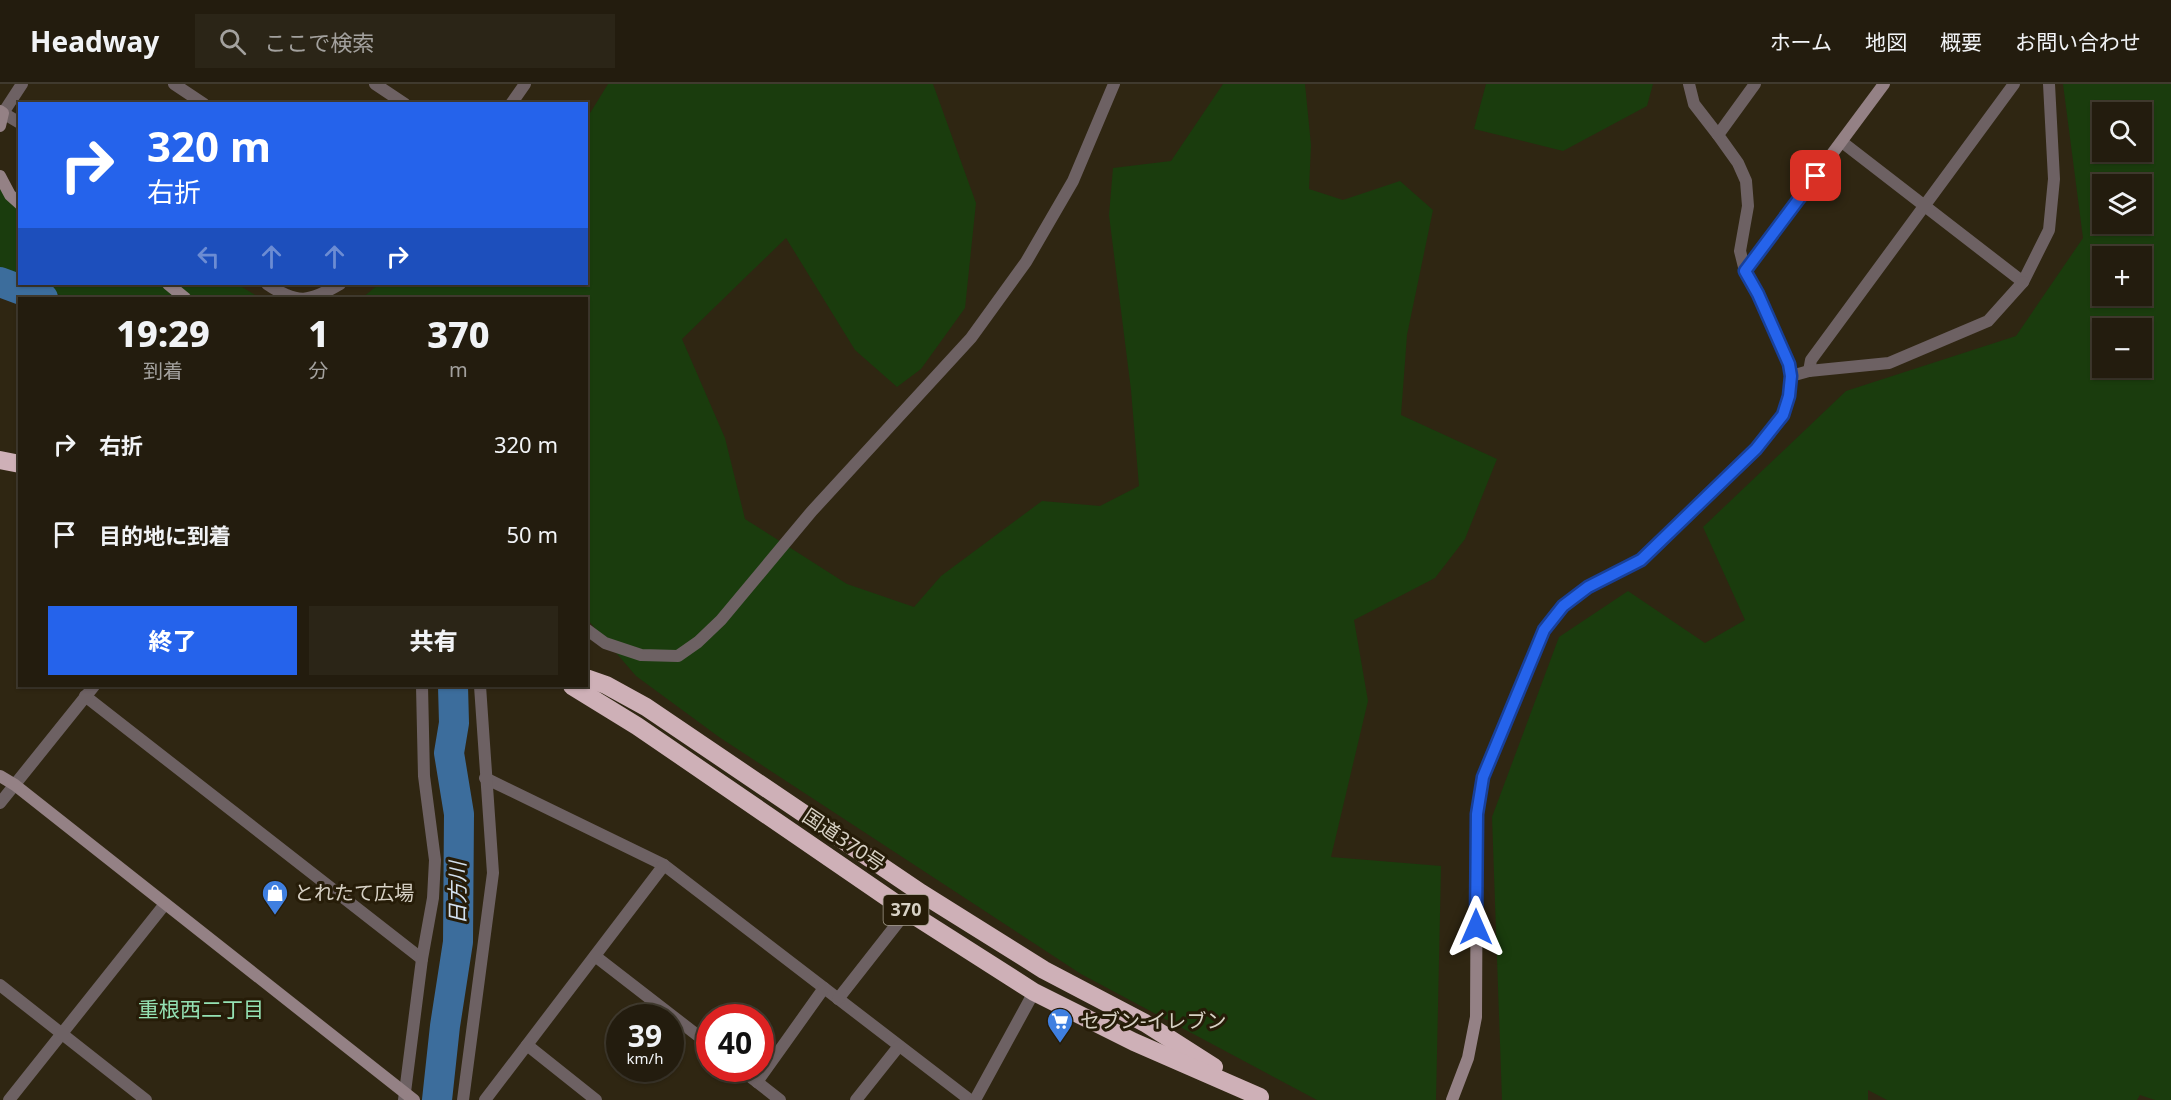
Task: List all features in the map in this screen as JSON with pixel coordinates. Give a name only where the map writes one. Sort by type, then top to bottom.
[{"type":"highway","name":"国道370号","points":[[588,679],[606,685],[646,708],[921,893],[1035,964],[1145,1023],[1261,1099]]},
{"type":"highway","name":"国道370号","points":[[574,687],[637,726],[907,911],[1034,992],[1134,1042],[1261,1099]]},
{"type":"street","points":[[0,126],[2,112],[22,84]]},
{"type":"street","points":[[174,84],[201,102]]},
{"type":"street","points":[[375,84],[402,102]]},
{"type":"street","points":[[512,102],[525,84]]},
{"type":"street","points":[[588,630],[605,643],[641,655],[678,656],[698,642],[721,620],[812,511],[971,338],[1026,262],[1073,181],[1114,84]]},
{"type":"street","points":[[1452,1100],[1468,1058],[1476,1017],[1477,814],[1483,777],[1544,630],[1563,606],[1588,587],[1641,560],[1756,449],[1783,415],[1789,396],[1791,376],[1778,339],[1745,271],[1740,251],[1748,206],[1746,181],[1738,163],[1694,104],[1689,84]]},
{"type":"street","points":[[1718,135],[1755,84]]},
{"type":"street","points":[[1745,271],[1884,84]]},
{"type":"street","points":[[1809,372],[1811,360],[2014,84]]},
{"type":"street","points":[[1791,376],[1889,363],[1988,321],[2023,282],[2049,230],[2054,179],[2049,84]]},
{"type":"street","points":[[2,112],[18,122]]},
{"type":"street","points":[[1842,142],[2023,282]]},
{"type":"street","points":[[0,176],[10,195],[18,202]]},
{"type":"street","points":[[169,285],[184,297]]},
{"type":"street","points":[[269,285],[287,297]]},
{"type":"street","points":[[318,297],[338,285]]},
{"type":"street","points":[[0,803],[93,687]]},
{"type":"street","points":[[409,1098],[422,959],[433,898],[435,860],[424,776],[422,687]]},
{"type":"street","points":[[463,1100],[493,873],[480,687]]},
{"type":"street","points":[[85,696],[422,959]]},
{"type":"street","points":[[0,776],[15,785],[409,1098]]},
{"type":"street","points":[[485,778],[664,865],[970,1100]]},
{"type":"street","points":[[485,1100],[664,865]]},
{"type":"street","points":[[9,1100],[165,904]]},
{"type":"street","points":[[838,999],[907,911]]},
{"type":"street","points":[[595,956],[696,1034]]},
{"type":"street","points":[[0,985],[146,1100]]},
{"type":"street","points":[[774,1058],[824,988]]},
{"type":"street","points":[[975,1100],[1034,992]]},
{"type":"street","points":[[527,1045],[596,1100]]},
{"type":"street","points":[[856,1100],[898,1046]]},
{"type":"street","points":[[757,1082],[780,1100]]},
{"type":"green space","points":[[608,84],[933,84],[976,203],[965,308],[921,369],[897,387],[855,350],[786,238],[682,339],[725,438],[745,519],[847,584],[914,607],[941,576],[1042,501],[1100,506],[1139,486],[1131,390],[1109,215],[1113,168],[1171,161],[1223,84],[1305,84],[1311,145],[1309,189],[1343,200],[1400,181],[1433,210],[1407,335],[1401,415],[1497,459],[1465,539],[1435,578],[1354,620],[1368,701],[1331,857],[1441,866],[1436,1100],[1317,1100],[1081,974],[719,737],[636,676],[588,620],[588,297],[363,297],[378,285],[588,285],[588,116]]},
{"type":"green space","points":[[1486,84],[1653,84],[1647,106],[1563,151],[1474,129]]},
{"type":"green space","points":[[2063,84],[2171,84],[2171,1100],[2155,1100],[2140,1095],[2137,1100],[1887,1100],[1868,1090],[1868,1100],[1502,1100],[1492,817],[1559,637],[1628,591],[1705,643],[1745,620],[1703,527],[1846,391],[2016,336],[2083,238]]},
{"type":"green space","points":[[0,187],[18,193],[18,279],[0,271]]},
{"type":"green space","points":[[34,285],[239,285],[258,297],[65,297]]},
{"type":"waterway","name":"日方川","points":[[0,282],[40,297]]},
{"type":"waterway","name":"日方川","points":[[437,1100],[445,1026],[458,942],[459,814],[449,753],[454,723],[453,687]]},
{"type":"place","name":"とれたて広場","points":[[275,916]]},
{"type":"place","name":"セブン-イレブン","points":[[1060,1044]]},
{"type":"district","name":"重根西二丁目","points":[[201,1010]]},
{"type":"route","points":[[1476,927],[1477,814],[1483,777],[1544,630],[1563,606],[1588,587],[1641,560],[1756,449],[1783,415],[1789,396],[1791,376],[1789,364],[1758,294],[1745,271],[1816,176]]}]
